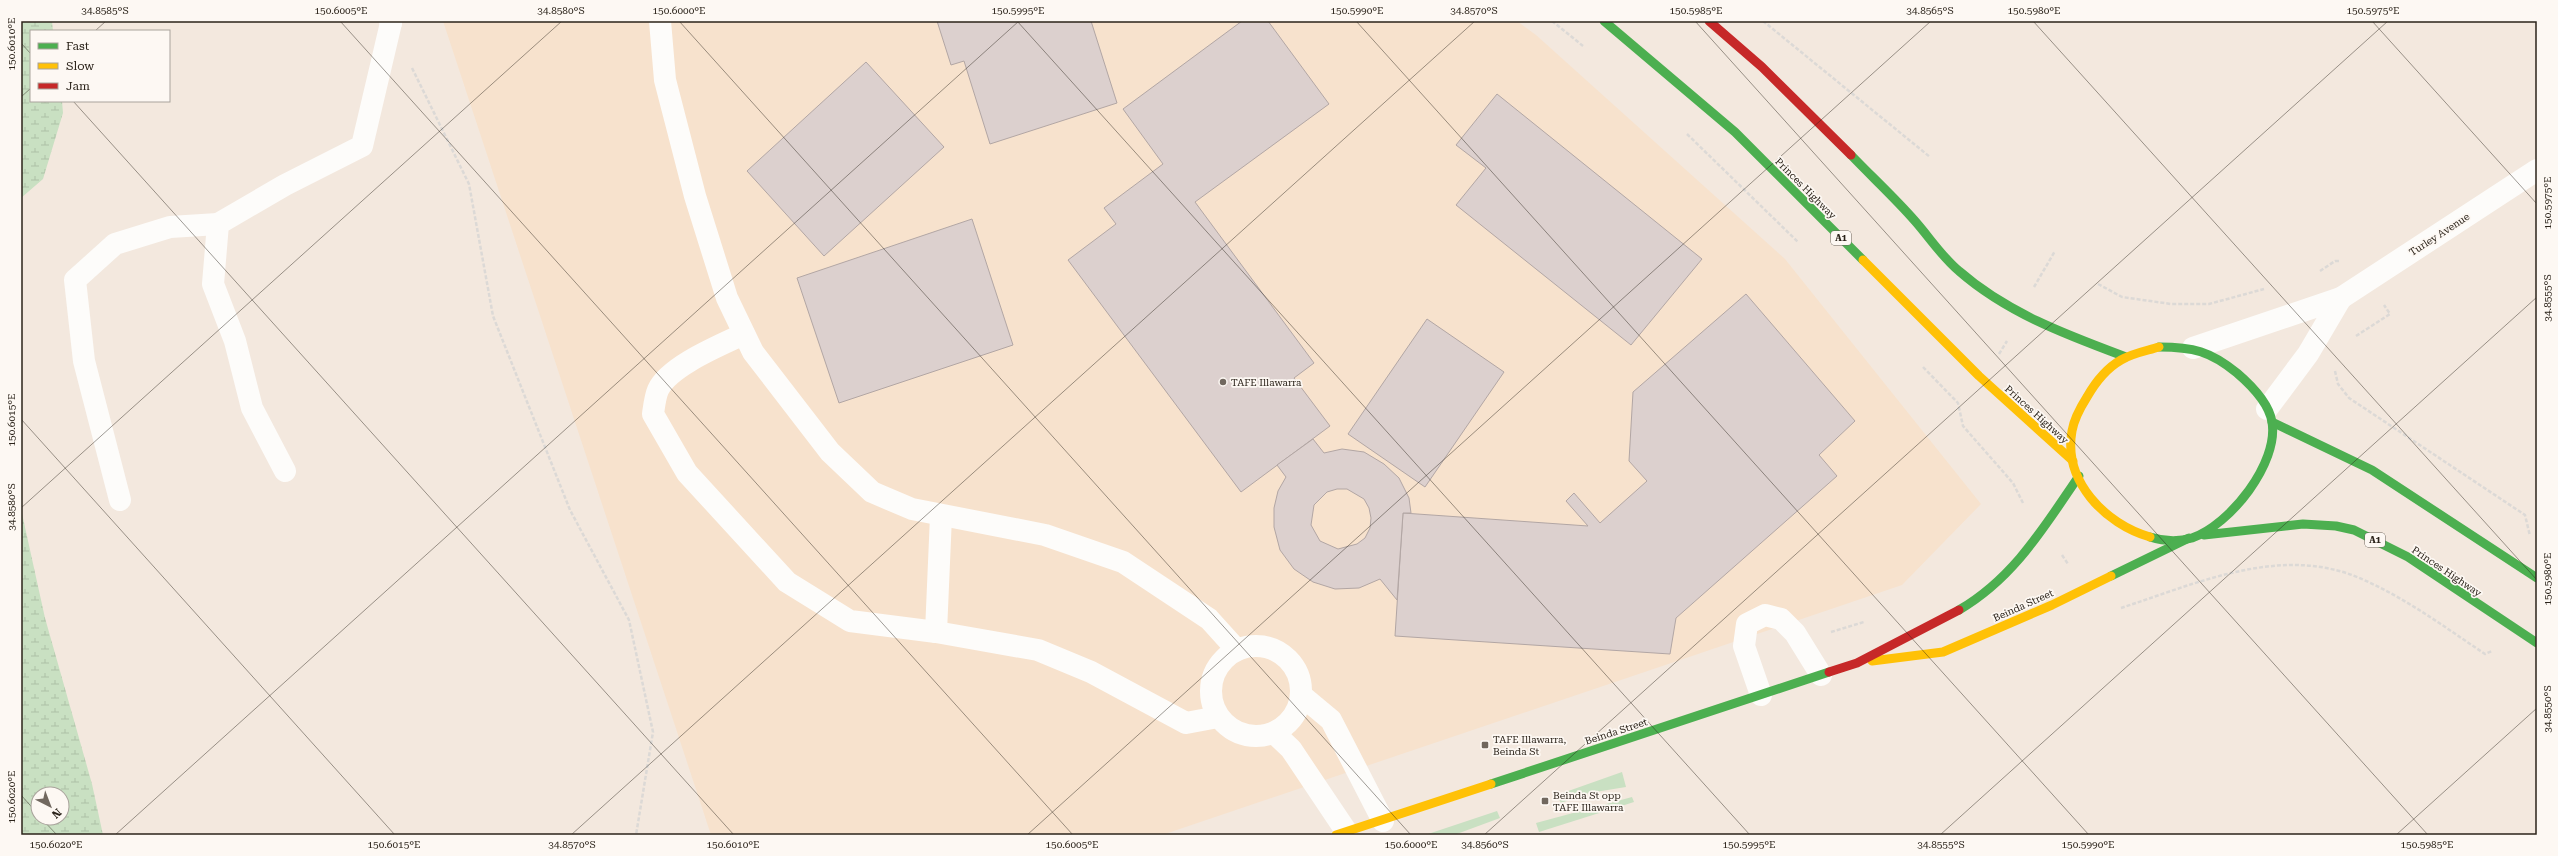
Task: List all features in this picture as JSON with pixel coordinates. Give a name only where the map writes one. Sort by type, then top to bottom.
[{"type":"main road","name":"Princes Highway","points":[[1604,21],[1735,132],[1979,376],[2073,461]]},
{"type":"main road","points":[[1709,21],[1802,102],[1912,217],[1946,259],[1986,292],[2019,314],[2057,331],[2126,357]]},
{"type":"main road","points":[[2073,461],[2071,436],[2079,410],[2096,381],[2126,357],[2159,347],[2193,348],[2232,367],[2270,415],[2372,470],[2537,578]]},
{"type":"main road","name":"Beinda Street","points":[[1856,663],[1943,652],[2052,606],[2194,537],[2230,515],[2251,489],[2268,459],[2270,415]]},
{"type":"main road","name":"A1","points":[[2073,461],[2078,476],[2091,501],[2116,525],[2133,534],[2166,541],[2194,537]]},
{"type":"main road","name":"Beinda Street","points":[[1341,833],[1856,663],[1980,598],[2003,579],[2026,554],[2078,476]]},
{"type":"main road","name":"Princes Highway","points":[[2194,537],[2309,524],[2338,526],[2369,537],[2422,565],[2474,603],[2537,643]]},
{"type":"street","points":[[660,21],[665,80],[694,196],[727,298],[753,352],[830,452],[872,492],[912,509],[941,516],[1044,535],[1123,562],[1209,619],[1237,650]]},
{"type":"street","points":[[120,500],[84,361],[75,280],[115,244],[170,227],[218,224],[285,185],[362,146],[390,22]]},
{"type":"street","name":"Turley Avenue","points":[[2193,348],[2341,298],[2537,170]]},
{"type":"street","points":[[218,224],[213,284],[235,341],[252,408],[285,471]]},
{"type":"street","name":"Turley Avenue","points":[[2270,415],[2341,298]]},
{"type":"street","points":[[744,334],[696,357],[676,370],[658,389],[653,414],[687,473],[787,582],[850,621],[936,632],[1038,650],[1097,676],[1186,723],[1218,717]]},
{"type":"street","points":[[936,632],[941,516]]},
{"type":"street","points":[[1761,695],[1744,646],[1747,624],[1765,615],[1781,619],[1795,633],[1821,675]]},
{"type":"street","points":[[1252,646],[1268,648],[1282,654],[1293,665],[1300,680],[1301,695],[1293,718],[1285,726],[1274,733],[1259,736],[1243,735],[1229,728],[1218,717],[1212,703],[1212,682],[1215,672],[1224,659],[1237,650],[1252,646]]},
{"type":"street","points":[[1301,695],[1331,720],[1383,820]]},
{"type":"street","points":[[1274,733],[1291,749],[1341,833]]},
{"type":"path","points":[[1552,21],[1588,50]]},
{"type":"path","points":[[1763,21],[1930,157]]},
{"type":"path","points":[[411,65],[468,184],[493,316],[570,510],[629,620],[653,732],[636,835]]},
{"type":"path","points":[[1683,131],[1801,245]]},
{"type":"path","points":[[2316,273],[2335,261],[2343,261]]},
{"type":"path","points":[[2098,284],[2122,297],[2171,304],[2209,304],[2266,289]]},
{"type":"path","points":[[2353,338],[2390,314]]},
{"type":"path","points":[[2333,364],[2338,384],[2349,398],[2525,515],[2531,544]]},
{"type":"path","points":[[1921,365],[1958,403],[1963,426],[2013,483],[2026,507]]},
{"type":"path","points":[[2114,610],[2237,571],[2279,564],[2328,568],[2363,579],[2418,610],[2485,654],[2527,636]]},
{"type":"path","points":[[1795,633],[1825,633],[1866,622]]},
{"type":"shaded area","name":"TAFE Illawarra","points":[[443,21],[1517,21],[1536,35],[1785,259],[1981,504],[1902,585],[1162,835],[711,835]]},
{"type":"green space","points":[[21,21],[52,21],[53,30],[30,30],[30,102],[62,102],[63,113],[43,179],[21,198]]},
{"type":"green space","points":[[21,509],[45,618],[92,784],[103,835],[21,835]]},
{"type":"green space","points":[[1622,772],[1626,787],[1589,793],[1561,803],[1557,795]]},
{"type":"green space","points":[[1632,797],[1634,802],[1539,832],[1536,823]]},
{"type":"green space","points":[[1497,811],[1500,818],[1454,835],[1425,835]]},
{"type":"building","points":[[937,21],[1091,21],[1117,103],[990,144],[964,61],[951,65]]},
{"type":"building","points":[[1242,21],[1268,21],[1329,104],[1195,202],[1314,363],[1294,378],[1330,426],[1241,492],[1068,260],[1116,224],[1104,208],[1163,164],[1123,109]]},
{"type":"building","points":[[866,62],[944,147],[824,256],[747,171]]},
{"type":"building","points":[[1497,94],[1702,259],[1631,345],[1456,205],[1486,168],[1456,145]]},
{"type":"building","points":[[972,219],[1013,345],[839,403],[797,278]]},
{"type":"building","points":[[1746,294],[1855,421],[1819,455],[1837,476],[1676,618],[1670,654],[1395,636],[1403,513],[1588,526],[1566,501],[1574,493],[1600,523],[1647,481],[1629,461],[1633,392]]},
{"type":"building","points":[[1427,319],[1504,372],[1425,487],[1348,434]]},
{"type":"building","points":[[1313,439],[1324,453],[1342,449],[1364,452],[1384,464],[1399,478],[1409,498],[1411,513],[1403,513],[1397,600],[1380,579],[1359,588],[1335,589],[1313,582],[1294,569],[1280,550],[1274,527],[1274,508],[1278,491],[1286,477],[1277,465]],"holes":[[[1337,489],[1347,489],[1364,499],[1369,508],[1371,518],[1370,528],[1365,538],[1357,544],[1338,549],[1320,541],[1311,525],[1314,505],[1327,492]]]},
{"type":"traffic: fast","points":[[1604,21],[1735,132],[1863,260]]},
{"type":"traffic: fast","points":[[1851,155],[1907,212],[1947,260],[1978,286],[1997,299],[2038,322],[2126,357]]},
{"type":"traffic: fast","points":[[2150,537],[2171,540],[2192,538],[2207,531],[2222,520],[2249,490],[2260,473],[2268,456],[2272,438],[2272,422],[2267,408],[2259,395],[2237,373],[2218,360],[2201,352],[2192,349],[2159,347]]},
{"type":"traffic: fast","points":[[2272,422],[2372,470],[2537,578]]},
{"type":"traffic: fast","points":[[1959,610],[1979,597],[2012,567],[2040,532],[2079,476]]},
{"type":"traffic: fast","points":[[2204,535],[2303,524],[2336,526],[2354,530],[2408,557],[2537,643]]},
{"type":"traffic: fast","points":[[2111,576],[2189,538]]},
{"type":"traffic: fast","points":[[1491,784],[1829,672]]},
{"type":"traffic: slow","points":[[1863,260],[1979,376],[2073,461]]},
{"type":"traffic: slow","points":[[2150,537],[2133,531],[2118,522],[2103,511],[2091,498],[2081,483],[2074,467],[2071,449],[2072,431],[2076,418],[2090,392],[2102,376],[2116,363],[2135,354],[2159,347]]},
{"type":"traffic: slow","points":[[1872,661],[1943,652],[2052,605],[2111,576]]},
{"type":"traffic: slow","points":[[1336,835],[1491,784]]},
{"type":"traffic: jam","points":[[1709,21],[1762,67],[1851,155]]},
{"type":"traffic: jam","points":[[1829,672],[1857,663],[1959,610]]},
{"type":"place","name":"TAFE Illawarra","points":[[1223,382]]},
{"type":"place","name":"TAFE Illawarra, Beinda St","points":[[1485,745]]},
{"type":"place","name":"Beinda St opp TAFE Illawarra","points":[[1545,801]]}]
